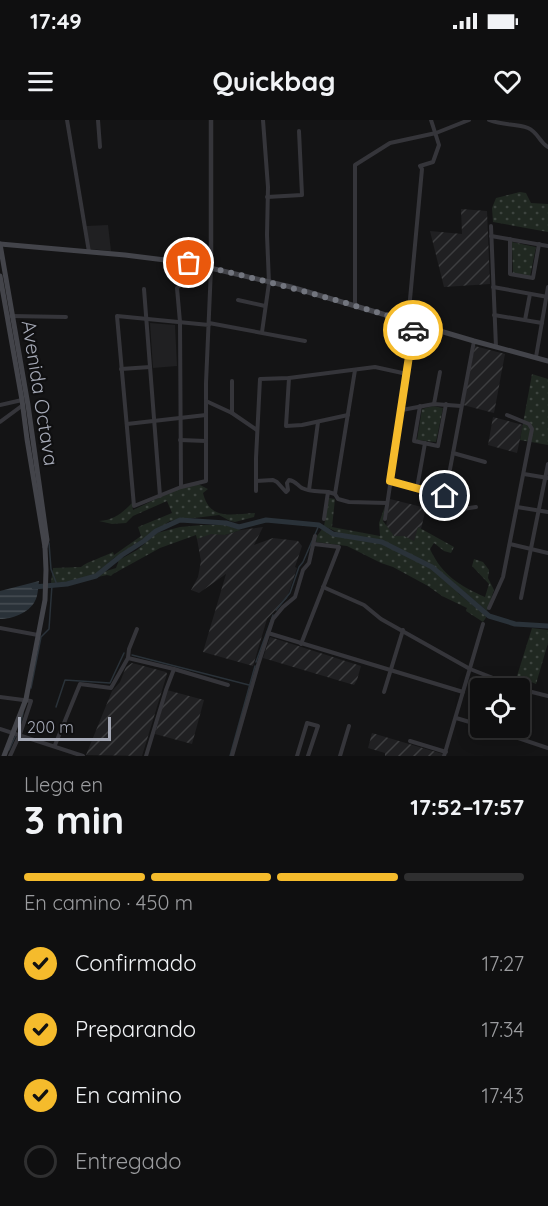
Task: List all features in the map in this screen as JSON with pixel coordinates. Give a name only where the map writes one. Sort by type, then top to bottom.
[{"type":"main road","points":[[0,244],[189,263],[291,287],[548,361]]},
{"type":"main road","name":"Avenida Octava","points":[[0,244],[47,540],[45,600],[39,634],[17,734],[4,756]]},
{"type":"main road","name":"Avenida Octava","points":[[0,277],[10,316]]},
{"type":"street","points":[[67,120],[89,252]]},
{"type":"street","points":[[98,120],[100,147]]},
{"type":"street","points":[[211,120],[211,268],[209,324],[207,401],[206,415],[206,481],[181,487],[134,506],[117,316],[209,324],[305,341]]},
{"type":"street","points":[[262,332],[269,283],[263,120]]},
{"type":"street","points":[[386,519],[407,374],[422,169],[420,166],[433,162],[439,145],[431,120]]},
{"type":"street","points":[[355,305],[355,165],[390,143],[436,133],[470,120]]},
{"type":"street","points":[[489,120],[536,131],[543,144],[548,147]]},
{"type":"street","points":[[505,120],[507,126]]},
{"type":"street","points":[[267,197],[302,195],[299,130]]},
{"type":"street","points":[[491,226],[496,347]]},
{"type":"street","points":[[491,236],[548,246]]},
{"type":"street","points":[[510,239],[510,274],[533,278],[538,244]]},
{"type":"street","points":[[181,487],[180,322],[177,288],[187,274],[189,263]]},
{"type":"street","points":[[493,287],[547,297]]},
{"type":"street","points":[[536,357],[548,287]]},
{"type":"street","points":[[144,290],[160,496]]},
{"type":"street","points":[[525,320],[530,294]]},
{"type":"street","points":[[238,300],[265,306]]},
{"type":"street","points":[[494,315],[542,323]]},
{"type":"street","points":[[10,316],[66,317]]},
{"type":"street","points":[[474,341],[442,512],[476,507]]},
{"type":"street","points":[[256,491],[260,379],[289,378],[375,367],[407,374]]},
{"type":"street","points":[[121,369],[150,368]]},
{"type":"street","points":[[334,494],[355,370]]},
{"type":"street","points":[[434,404],[440,372]]},
{"type":"street","points":[[289,378],[286,426],[348,415]]},
{"type":"street","points":[[232,381],[232,413]]},
{"type":"street","points":[[207,401],[232,413],[257,430]]},
{"type":"street","points":[[0,405],[24,403]]},
{"type":"street","points":[[0,422],[24,403]]},
{"type":"street","points":[[402,410],[434,404],[461,406]]},
{"type":"street","points":[[420,406],[414,441],[438,446],[446,404]]},
{"type":"street","points":[[126,424],[206,415]]},
{"type":"street","points":[[489,608],[503,577],[532,429],[529,424],[507,415]]},
{"type":"street","points":[[309,490],[318,422]]},
{"type":"street","points":[[180,440],[206,441]]},
{"type":"street","points":[[417,488],[425,443]]},
{"type":"street","points":[[453,453],[485,462]]},
{"type":"street","points":[[521,598],[548,464]]},
{"type":"street","points":[[524,474],[547,478]]},
{"type":"street","points":[[256,481],[273,480],[286,492],[289,480],[302,488],[328,492],[334,494],[338,499],[349,502],[387,503]]},
{"type":"street","points":[[390,481],[445,496]]},
{"type":"street","points":[[324,519],[328,492]]},
{"type":"street","points":[[517,507],[548,512]]},
{"type":"street","points":[[232,756],[273,619],[295,597],[303,570],[309,563],[315,536]]},
{"type":"street","points":[[300,644],[339,547],[315,544]]},
{"type":"street","points":[[510,544],[548,553]]},
{"type":"street","points":[[323,587],[364,604],[381,619],[470,669],[524,690],[548,696]]},
{"type":"street","points":[[410,741],[446,755],[483,624]]},
{"type":"street","points":[[0,628],[39,634]]},
{"type":"street","points":[[55,745],[80,684],[111,688],[128,658],[137,629]]},
{"type":"street","points":[[384,692],[403,630]]},
{"type":"street","points":[[268,633],[463,692]]},
{"type":"street","points":[[128,658],[228,685]]},
{"type":"street","points":[[146,756],[174,669]]},
{"type":"street","points":[[0,696],[26,699]]},
{"type":"street","points":[[456,718],[470,722]]},
{"type":"street","points":[[297,756],[307,723],[318,726],[308,756]]},
{"type":"street","points":[[340,756],[349,726]]},
{"type":"street","points":[[0,729],[83,756]]},
{"type":"street","name":"Avenida Octava","points":[[10,756],[17,734]]},
{"type":"street","points":[[518,738],[548,748]]},
{"type":"shaded area","points":[[520,192],[526,193],[531,203],[548,204],[548,232],[493,222],[492,208],[496,198]]},
{"type":"shaded area","points":[[461,209],[487,211],[490,284],[444,287],[430,231],[462,234]]},
{"type":"shaded area","points":[[108,225],[111,251],[90,249],[86,226]]},
{"type":"shaded area","points":[[512,242],[536,247],[530,277],[513,274]]},
{"type":"shaded area","points":[[150,323],[175,325],[177,366],[153,368]]},
{"type":"shaded area","points":[[475,346],[505,354],[494,413],[463,405]]},
{"type":"shaded area","points":[[532,374],[548,379],[548,445],[520,440]]},
{"type":"shaded area","points":[[433,406],[443,408],[436,442],[417,440],[422,409]]},
{"type":"shaded area","points":[[493,417],[523,425],[517,453],[488,445]]},
{"type":"shaded area","points":[[196,483],[208,489],[203,493],[206,502],[216,512],[223,514],[255,513],[254,517],[235,522],[219,515],[170,521],[114,558],[95,575],[51,583],[53,568],[81,567],[113,552],[114,555],[141,536],[138,527],[172,513],[167,501],[133,516],[126,523],[112,524],[99,521],[117,516],[132,503],[133,510],[175,490]]},
{"type":"shaded area","points":[[329,498],[335,499],[332,527],[380,536],[379,523],[385,506],[383,521],[394,536],[404,536],[414,541],[418,527],[454,547],[451,553],[444,551],[434,543],[430,549],[446,573],[468,589],[485,597],[489,584],[472,566],[474,559],[483,562],[489,570],[488,578],[494,590],[487,611],[434,566],[382,540],[341,534],[324,526]]},
{"type":"shaded area","points":[[390,499],[426,508],[421,529],[418,528],[414,542],[404,536],[394,536],[386,527]]},
{"type":"shaded area","points":[[225,525],[241,530],[225,535],[211,534],[197,539],[196,535],[160,548],[111,576],[98,577],[103,572],[116,568],[119,560],[137,550],[157,533],[180,527]]},
{"type":"shaded area","points":[[263,527],[254,545],[273,538],[298,541],[302,546],[287,598],[267,619],[253,666],[203,652],[226,574],[199,593],[191,590],[198,577],[201,561],[197,539],[211,533],[225,535]]},
{"type":"shaded area","points":[[322,529],[334,535],[382,543],[431,568],[487,616],[483,622],[466,611],[467,608],[442,596],[428,586],[347,546],[316,542]]},
{"type":"shaded area","points":[[39,581],[36,599],[29,609],[10,618],[0,619],[0,591]]},
{"type":"shaded area","points":[[532,628],[548,630],[548,643],[536,684],[530,681],[530,678],[517,676]]},
{"type":"shaded area","points":[[270,637],[361,666],[357,680],[354,685],[263,658]]},
{"type":"shaded area","points":[[132,663],[167,674],[142,756],[86,755],[112,691],[120,682],[126,667]]},
{"type":"shaded area","points":[[167,690],[204,700],[192,744],[155,734]]},
{"type":"shaded area","points":[[372,733],[443,754],[442,756],[385,756],[385,753],[368,748]]},
{"type":"waterway","points":[[34,587],[67,584],[96,576],[156,531],[180,520],[226,523],[239,527],[266,520],[319,525],[333,534],[382,542],[432,567],[489,616],[515,624],[548,626]]},
{"type":"waterway","points":[[276,610],[290,593],[299,567],[319,525]]},
{"type":"waterway","points":[[49,543],[51,569],[57,585]]},
{"type":"waterway","points":[[31,688],[41,637],[49,629],[52,585]]},
{"type":"waterway","points":[[256,662],[273,615]]},
{"type":"waterway","points":[[56,707],[65,680],[110,683],[124,653]]},
{"type":"waterway","points":[[132,655],[249,685]]},
{"type":"waterway","points":[[230,756],[255,666]]},
{"type":"waterway","points":[[19,730],[23,713]]},
{"type":"waterway","points":[[9,750],[16,735]]},
{"type":"way so far","points":[[189,263],[355,305],[414,324],[413,330]]},
{"type":"route","points":[[413,330],[390,481],[445,496]]}]
